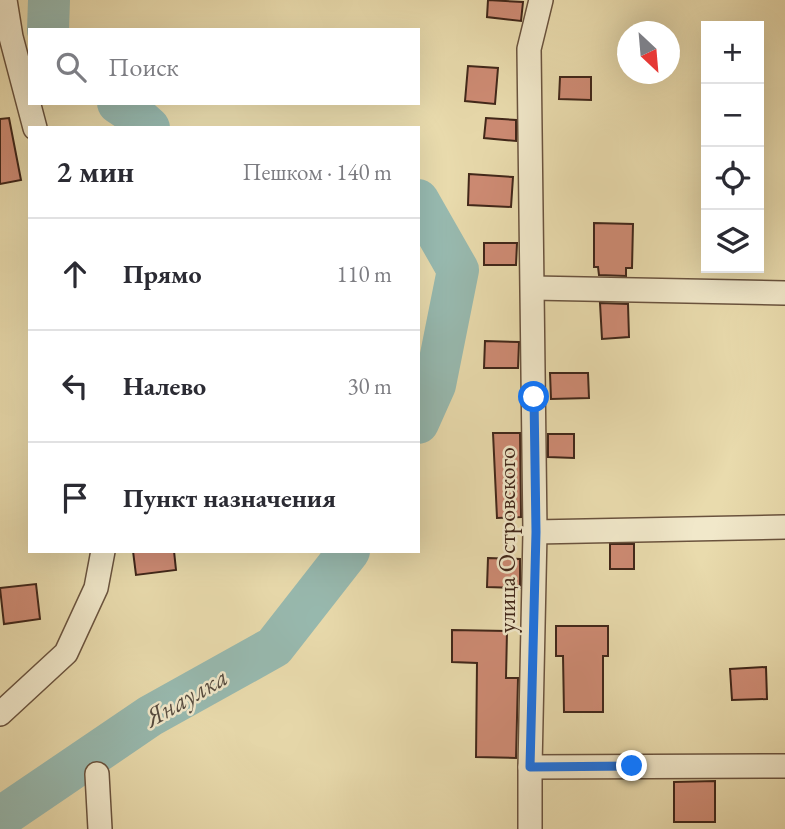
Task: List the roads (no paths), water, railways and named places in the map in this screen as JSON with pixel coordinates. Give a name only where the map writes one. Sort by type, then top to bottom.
[{"type":"street","points":[[5,0],[11,37],[28,101]]},
{"type":"street","name":"улица Островского","points":[[530,829],[536,532],[529,48],[541,0]]},
{"type":"street","points":[[29,105],[34,126]]},
{"type":"street","points":[[533,288],[785,293]]},
{"type":"street","points":[[536,532],[785,527]]},
{"type":"street","points":[[0,714],[66,653],[96,589],[103,553]]},
{"type":"street","points":[[530,767],[785,766]]},
{"type":"street","points":[[97,774],[100,829]]},
{"type":"waterway","name":"Янаулка","points":[[48,28],[49,0]]},
{"type":"waterway","name":"Янаулка","points":[[121,105],[147,126]]},
{"type":"waterway","name":"Янаулка","points":[[420,204],[458,270],[435,385],[420,419]]},
{"type":"waterway","name":"Янаулка","points":[[0,818],[150,716],[274,647],[347,553]]}]
